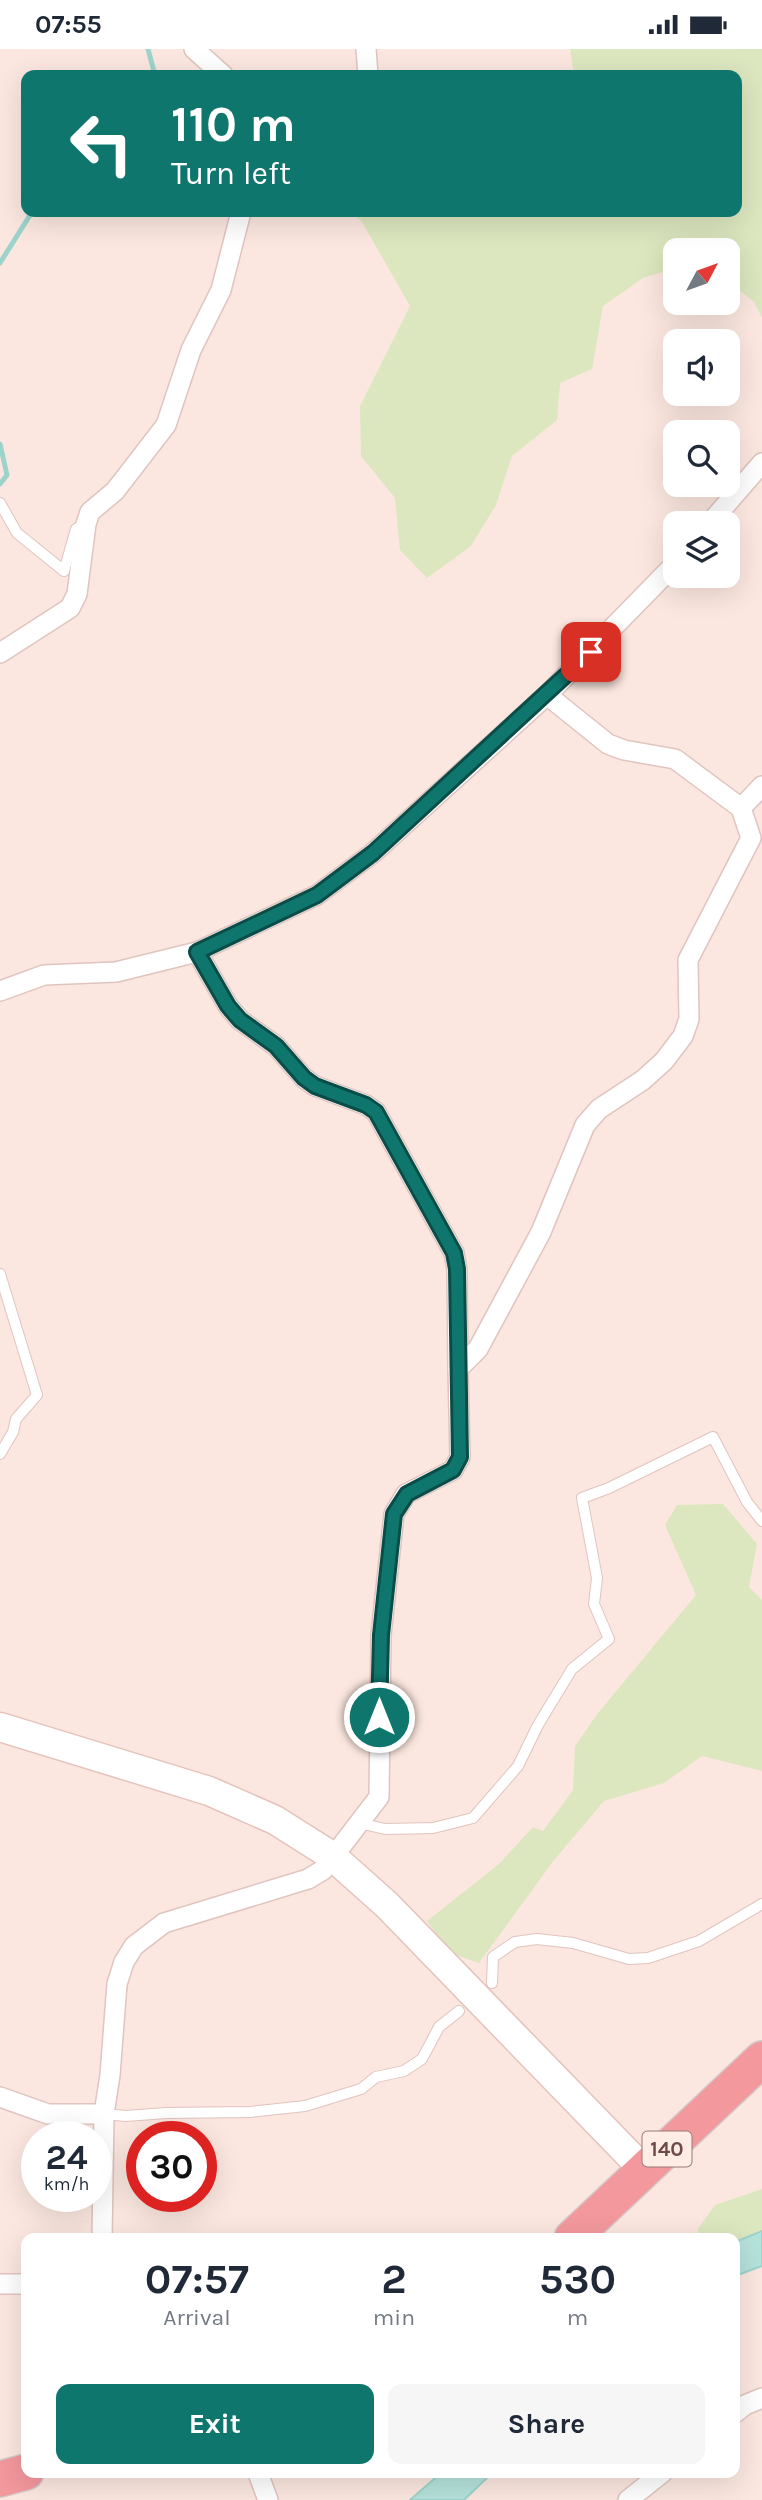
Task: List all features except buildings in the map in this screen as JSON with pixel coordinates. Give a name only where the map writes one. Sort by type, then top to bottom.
[{"type":"highway","name":"140","points":[[577,2233],[762,2059]]},
{"type":"highway","points":[[0,2479],[21,2473]]},
{"type":"street","points":[[194,49],[217,70]]},
{"type":"street","points":[[366,49],[368,70]]},
{"type":"street","points":[[0,653],[70,608],[77,594],[90,512],[115,491],[166,425],[191,350],[221,290],[240,217]]},
{"type":"street","points":[[720,511],[762,463]]},
{"type":"street","points":[[0,991],[44,975],[116,972],[197,952],[317,895],[373,853],[547,695],[663,576]]},
{"type":"street","points":[[458,1369],[478,1349],[541,1232],[585,1125],[598,1109],[643,1080],[664,1061],[682,1036],[689,1019],[688,960],[751,838],[741,808],[675,758],[624,750],[608,744],[547,695]]},
{"type":"street","points":[[741,808],[762,786]]},
{"type":"street","points":[[102,2233],[104,2114],[117,1984],[124,1962],[134,1946],[164,1923],[308,1879],[323,1870],[379,1797],[381,1635],[394,1514],[407,1494],[453,1470],[460,1457],[457,1269],[454,1253],[420,1196],[381,1119],[366,1105],[315,1086],[304,1078],[276,1046],[240,1020],[228,1006],[197,952]]},
{"type":"street","points":[[0,1727],[209,1791],[275,1820],[332,1856],[387,1905],[644,2170]]},
{"type":"street","points":[[0,2097],[48,2113],[104,2114]]},
{"type":"street","points":[[0,2284],[21,2284]]},
{"type":"street","points":[[740,2409],[762,2398]]},
{"type":"street","points":[[260,2478],[268,2500]]},
{"type":"street","points":[[628,2500],[656,2478]]},
{"type":"lane","points":[[0,503],[17,533],[64,571],[76,529],[86,524]]},
{"type":"lane","points":[[0,1273],[37,1395],[16,1419],[13,1432],[0,1454]]},
{"type":"lane","points":[[359,1823],[385,1829],[433,1828],[473,1818],[517,1766],[572,1669],[609,1639],[594,1604],[597,1578],[582,1498],[609,1488],[713,1437],[747,1501],[762,1521]]},
{"type":"lane","points":[[492,1983],[494,1958],[515,1941],[537,1939],[573,1943],[629,1959],[648,1958],[699,1941],[762,1904]]},
{"type":"lane","points":[[104,2114],[126,2116],[250,2112],[305,2106],[361,2089],[376,2077],[404,2071],[422,2059],[439,2027],[459,2011]]},
{"type":"green space","points":[[570,49],[762,49],[762,318],[754,302],[740,291],[740,238],[663,238],[663,272],[643,278],[603,306],[592,369],[560,383],[557,420],[512,456],[496,505],[471,546],[427,578],[400,550],[395,498],[361,456],[360,406],[410,306],[357,217],[742,217],[742,70],[573,70]]},
{"type":"green space","points":[[723,1504],[757,1544],[749,1587],[762,1600],[762,1771],[702,1756],[664,1783],[604,1801],[554,1860],[479,1963],[450,1953],[427,1921],[499,1864],[533,1827],[543,1831],[573,1790],[575,1746],[598,1713],[696,1595],[665,1525],[677,1505]]},
{"type":"green space","points":[[762,2189],[762,2231],[740,2240],[740,2233],[699,2233],[697,2230],[715,2205]]},
{"type":"water","points":[[762,2231],[762,2266],[740,2274],[740,2240]]},
{"type":"water","points":[[435,2478],[487,2478],[464,2500],[410,2500]]},
{"type":"waterway","points":[[148,49],[154,70]]},
{"type":"waterway","points":[[0,263],[29,217]]},
{"type":"waterway","points":[[0,444],[7,475],[0,484]]},
{"type":"route","points":[[379,1717],[381,1635],[394,1514],[399,1502],[407,1494],[453,1470],[460,1457],[457,1269],[454,1253],[420,1196],[376,1112],[366,1105],[315,1086],[304,1078],[276,1046],[240,1020],[228,1006],[197,952],[317,895],[373,853],[591,652]]}]
